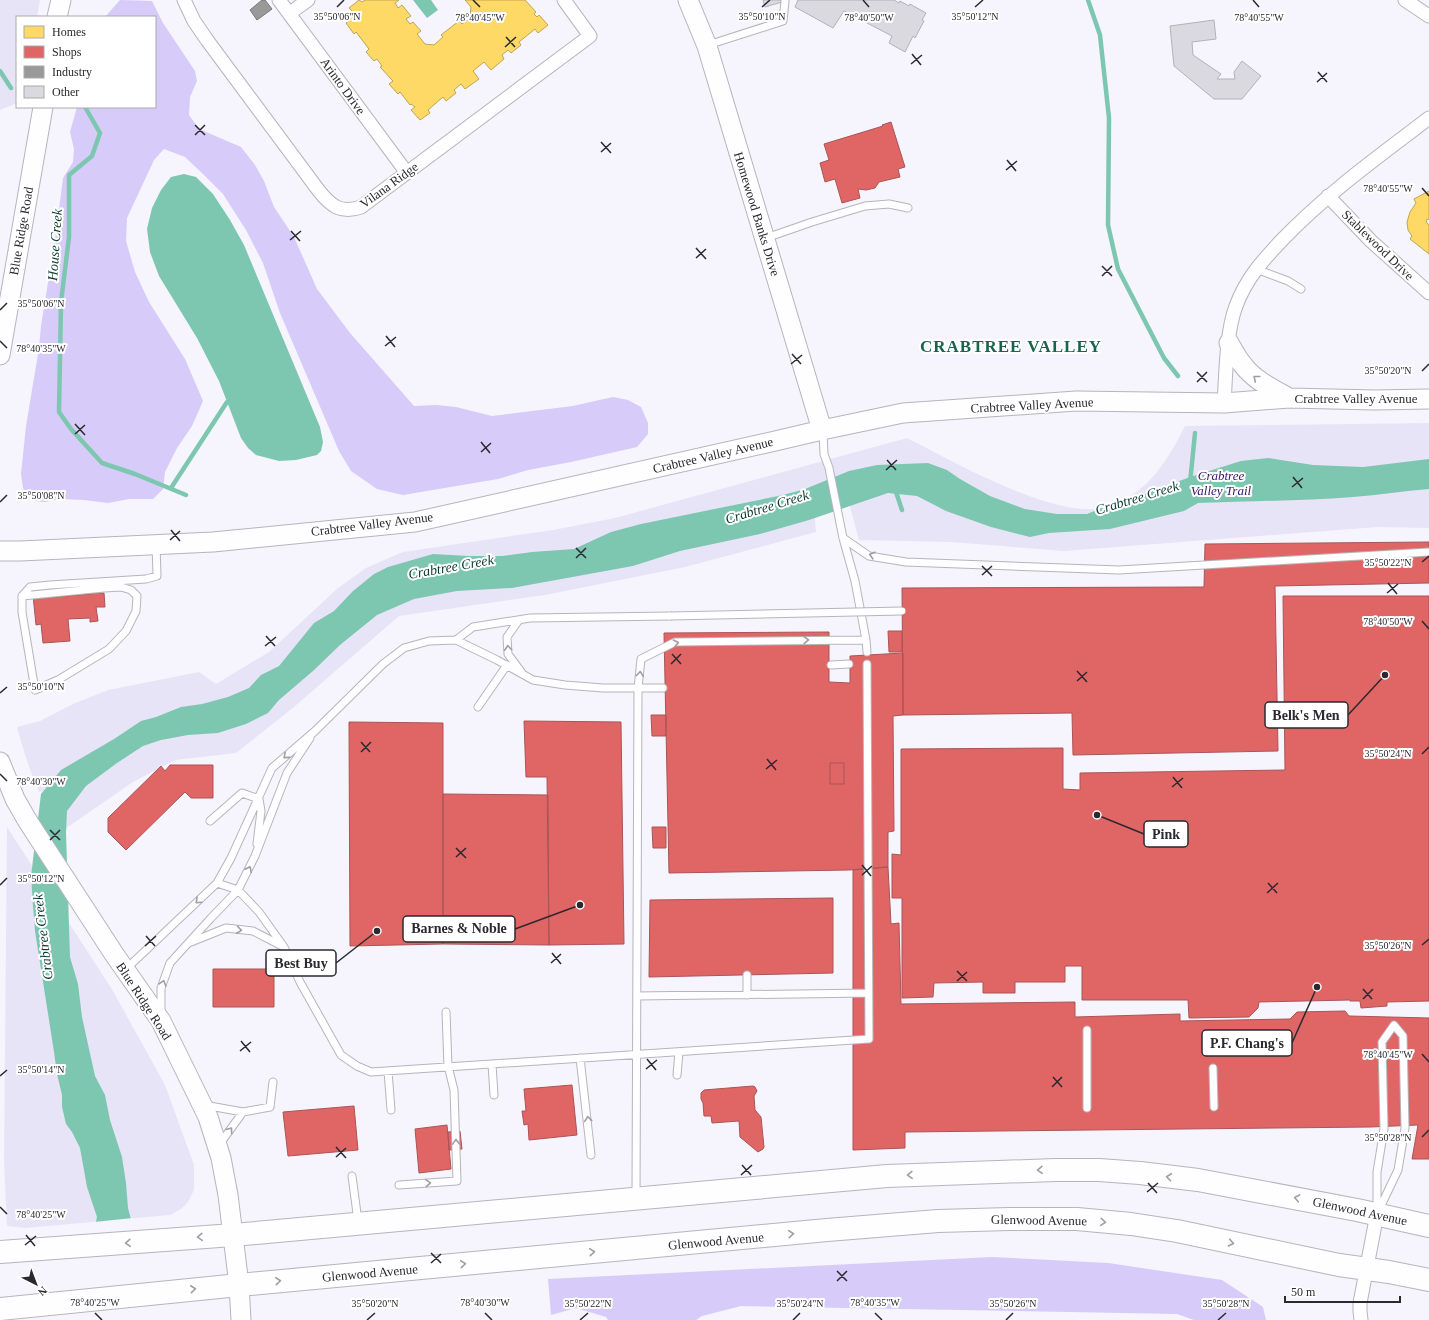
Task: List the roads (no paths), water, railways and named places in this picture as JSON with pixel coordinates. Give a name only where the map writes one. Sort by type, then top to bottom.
[{"type":"highway","name":"Glenwood Avenue","points":[[10,1251],[233,1235],[887,1176],[1055,1170],[1099,1170],[1198,1180],[1377,1214],[1429,1226]]},
{"type":"highway","name":"Glenwood Avenue","points":[[3,1308],[922,1222],[1009,1219],[1077,1219],[1131,1224],[1177,1231],[1339,1265],[1389,1272],[1429,1280]]},
{"type":"street","points":[[57,16],[61,0]]},
{"type":"street","name":"Vilana Ridge","points":[[184,0],[194,21],[207,40],[328,202],[343,210],[361,207],[590,36],[564,0]]},
{"type":"street","name":"Arinto Drive","points":[[279,0],[407,173]]},
{"type":"street","points":[[290,13],[308,0]]},
{"type":"street","name":"Homewood Banks Drive","points":[[688,0],[707,46],[822,430]]},
{"type":"street","points":[[1405,0],[1429,16]]},
{"type":"street","name":"Blue Ridge Road","points":[[0,355],[43,108]]},
{"type":"street","points":[[1224,403],[1229,343],[1236,307],[1256,269],[1303,218],[1328,196],[1429,118]]},
{"type":"street","name":"Stablewood Drive","points":[[1328,196],[1371,241],[1429,293]]},
{"type":"street","points":[[1229,343],[1243,366],[1250,373],[1289,398]]},
{"type":"street","name":"Crabtree Valley Avenue","points":[[0,551],[213,542],[415,522],[902,413],[1068,401],[1224,403],[1289,398],[1375,400],[1429,399]]},
{"type":"street","name":"Blue Ridge Road","points":[[1,772],[27,820],[114,954],[161,1021],[208,1117],[221,1158],[228,1195],[239,1285],[241,1320]]},
{"type":"street","points":[[1362,1320],[1360,1303],[1377,1214]]},
{"type":"lane","points":[[707,46],[784,21],[785,1]]},
{"type":"lane","points":[[764,239],[865,206],[889,204],[908,208]]},
{"type":"lane","points":[[1256,269],[1288,280],[1301,289]]},
{"type":"lane","points":[[822,430],[824,454],[829,468],[843,538],[854,580],[867,652]]},
{"type":"lane","points":[[843,538],[869,556],[906,562],[1119,570],[1429,552]]},
{"type":"lane","points":[[22,596],[121,587],[132,590],[137,596],[136,611],[126,631],[109,649],[58,680],[35,690],[22,612],[22,596],[30,587],[146,579],[157,576],[158,564],[156,544]]},
{"type":"lane","points":[[456,640],[474,627],[530,618],[902,611]]},
{"type":"lane","points":[[519,620],[507,637],[508,654],[523,674]]},
{"type":"lane","points":[[126,970],[218,883],[272,768],[315,730],[383,664],[404,648],[429,641],[456,640],[507,665],[533,680],[565,685],[604,688],[663,688]]},
{"type":"lane","points":[[636,1199],[638,688],[641,660],[675,642],[866,640]]},
{"type":"lane","points":[[830,665],[849,664]]},
{"type":"lane","points":[[218,883],[238,890],[259,912],[284,947],[300,982],[341,1055],[357,1066],[371,1072],[869,1039],[867,664]]},
{"type":"lane","points":[[478,708],[507,665]]},
{"type":"lane","points":[[161,1021],[161,988],[170,963],[238,890],[256,856],[287,773],[315,730]]},
{"type":"lane","points":[[210,821],[242,793],[259,798]]},
{"type":"lane","points":[[256,856],[262,811],[259,798]]},
{"type":"lane","points":[[189,943],[226,928],[253,932],[284,947]]},
{"type":"lane","points":[[747,995],[748,975]]},
{"type":"lane","points":[[637,996],[868,994]]},
{"type":"lane","points":[[399,1185],[457,1181],[454,1090],[448,1066],[446,1012]]},
{"type":"lane","points":[[1394,1025],[1403,1036],[1405,1128],[1398,1170],[1377,1214],[1377,1172],[1384,1129],[1382,1042],[1394,1025]]},
{"type":"lane","points":[[1087,1030],[1087,1108]]},
{"type":"lane","points":[[677,1075],[679,1052]]},
{"type":"lane","points":[[580,1058],[591,1155]]},
{"type":"lane","points":[[492,1064],[494,1095]]},
{"type":"lane","points":[[1213,1068],[1214,1107]]},
{"type":"lane","points":[[388,1071],[390,1110]]},
{"type":"lane","points":[[202,1105],[243,1112],[270,1108],[273,1082]]},
{"type":"lane","points":[[218,1147],[243,1112]]},
{"type":"lane","points":[[352,1176],[358,1224]]},
{"type":"water","points":[[413,0],[431,0],[438,10],[427,18]]},
{"type":"water","points":[[184,174],[196,177],[213,194],[244,245],[320,427],[323,442],[321,451],[317,455],[296,460],[279,461],[256,455],[248,448],[241,438],[219,381],[197,338],[159,276],[150,252],[147,229],[152,208],[161,190],[171,177]]},
{"type":"water","name":"Crabtree Creek","points":[[1268,458],[1313,465],[1363,467],[1429,459],[1429,489],[1334,498],[1198,503],[1184,511],[1110,529],[1049,533],[1030,537],[991,527],[946,511],[917,496],[888,493],[809,520],[760,534],[680,551],[633,566],[512,588],[457,591],[414,599],[377,615],[340,645],[313,671],[279,700],[268,713],[246,724],[218,733],[188,735],[161,740],[143,746],[117,763],[86,786],[67,811],[66,833],[70,957],[78,984],[82,1017],[95,1076],[105,1095],[110,1120],[122,1157],[128,1208],[134,1231],[89,1261],[97,1217],[87,1187],[80,1148],[66,1124],[62,1107],[62,1095],[57,1074],[35,931],[31,876],[41,794],[61,770],[114,739],[141,721],[181,707],[202,704],[228,697],[249,688],[261,675],[279,666],[314,623],[334,611],[353,591],[374,574],[388,567],[433,554],[502,556],[574,549],[611,532],[641,524],[783,495],[805,489],[849,471],[877,465],[928,463],[947,470],[990,496],[1025,509],[1057,514],[1087,514],[1116,502],[1134,498],[1190,477],[1241,461]]},
{"type":"waterway","points":[[1088,0],[1100,35],[1109,118],[1108,225],[1118,269],[1164,358],[1178,376]]},
{"type":"waterway","name":"House Creek","points":[[0,71],[11,88]]},
{"type":"waterway","name":"House Creek","points":[[86,108],[100,133],[92,156],[69,175],[69,237],[61,302],[59,412],[71,429],[102,463],[135,474],[186,495]]},
{"type":"waterway","points":[[171,488],[227,402]]},
{"type":"waterway","points":[[1190,483],[1195,433]]},
{"type":"waterway","points":[[895,489],[902,510]]},
{"type":"place","name":"Belk's Men","points":[[1385,675]]},
{"type":"place","name":"Pink","points":[[1097,815]]},
{"type":"place","name":"Barnes & Noble","points":[[580,905]]},
{"type":"place","name":"Best Buy","points":[[377,931]]},
{"type":"place","name":"P.F. Chang's","points":[[1317,987]]},
{"type":"district","name":"CRABTREE VALLEY","points":[[1011,346]]},
{"type":"park label","name":"Crabtree Valley Trail","points":[[1221,482]]}]
